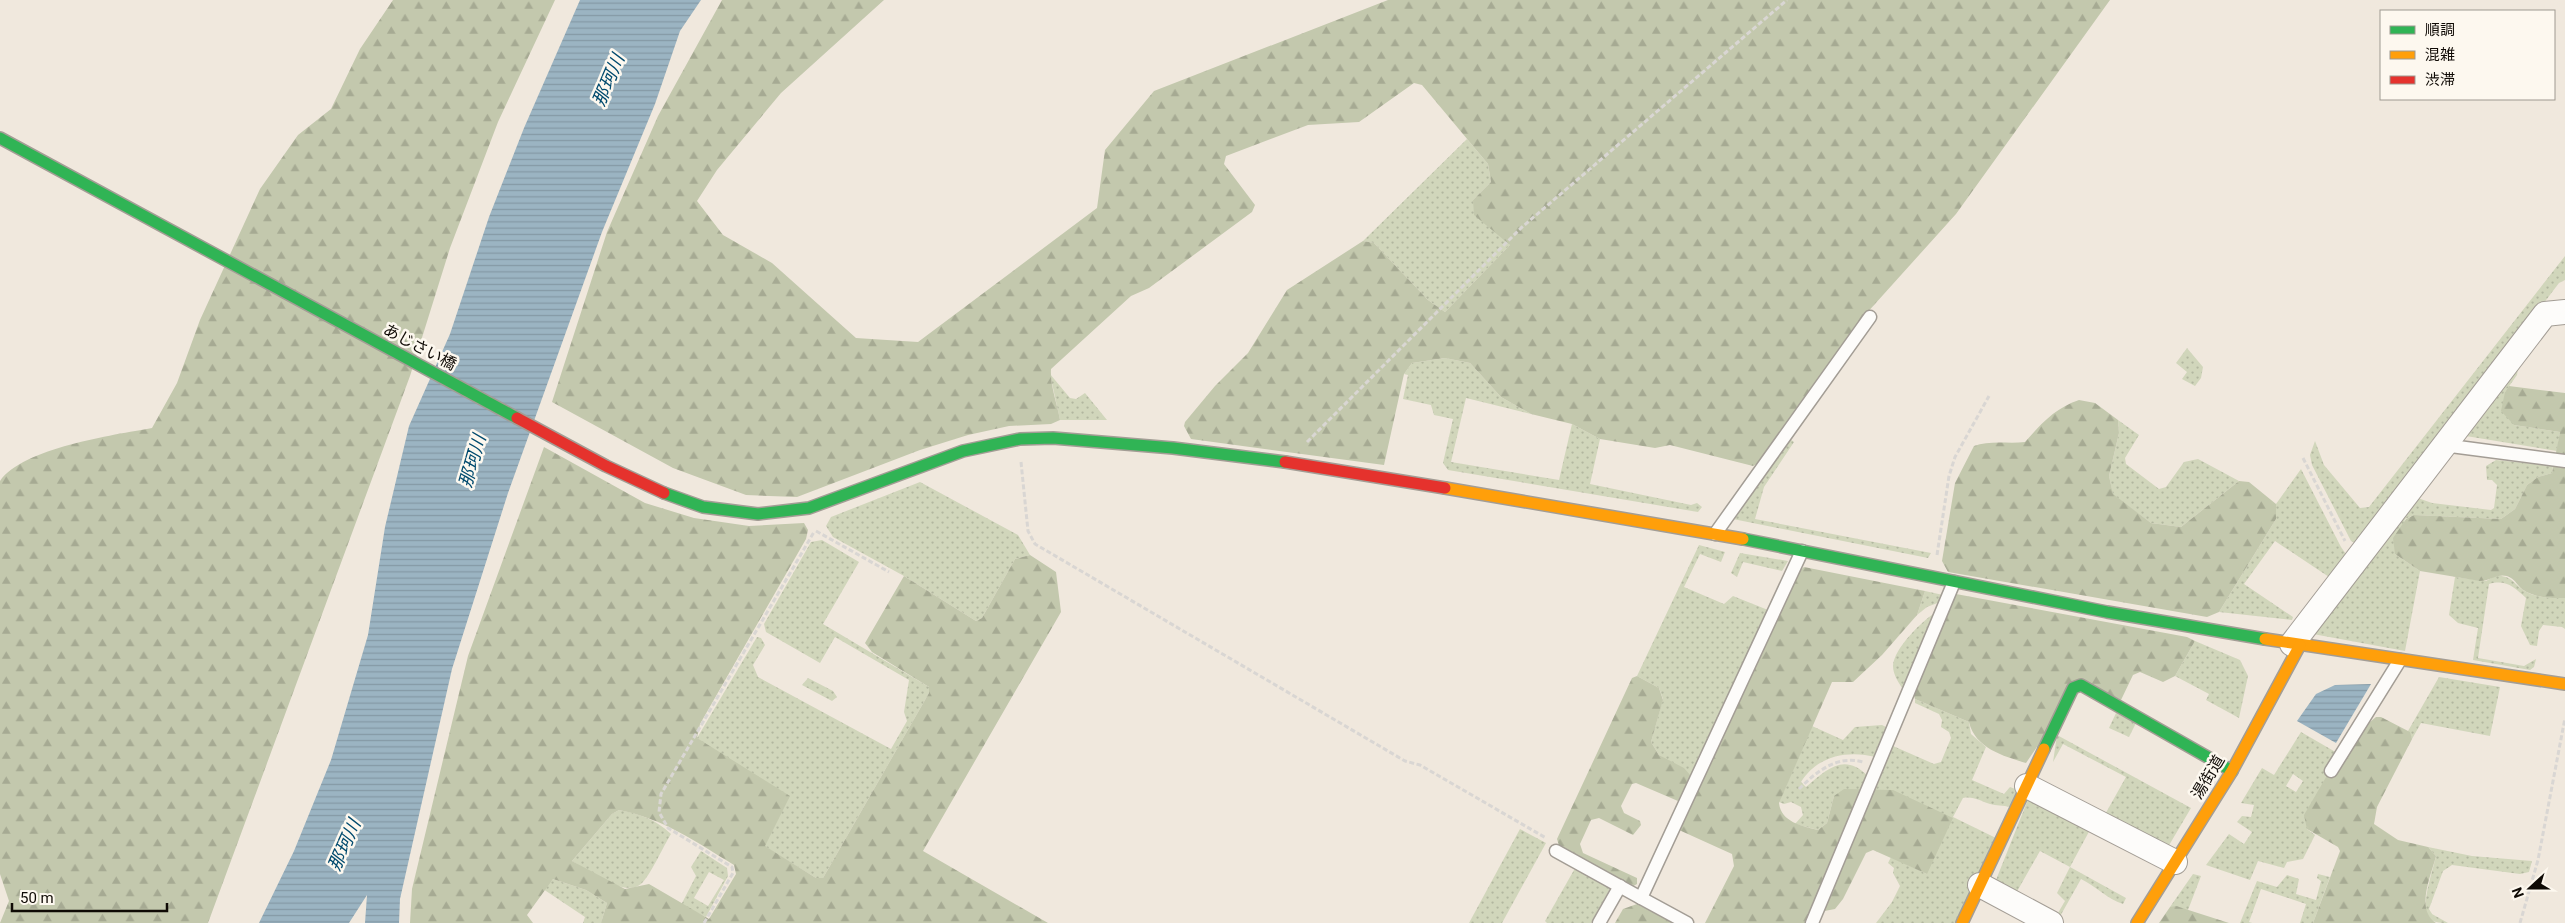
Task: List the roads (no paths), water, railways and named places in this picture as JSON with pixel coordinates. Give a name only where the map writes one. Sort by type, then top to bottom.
[{"type":"street","name":"あじさい橋","points":[[0,138],[606,466],[674,497],[703,507],[734,513],[783,513],[822,504],[964,452],[1020,439],[1053,438],[1173,448],[1287,462],[1715,534],[2108,612],[2296,644],[2565,684]]},
{"type":"street","points":[[2296,644],[2358,557],[2545,314],[2565,312]]},
{"type":"street","name":"湯街道","points":[[2137,923],[2232,770],[2296,644]]},
{"type":"street","points":[[1962,923],[2073,688],[2081,685],[2232,770]]},
{"type":"street","points":[[2026,786],[2175,862]]},
{"type":"street","points":[[1980,885],[2050,923]]},
{"type":"lane","points":[[1715,534],[1870,317]]},
{"type":"lane","points":[[2443,445],[2565,461]]},
{"type":"lane","points":[[1641,898],[1802,551]]},
{"type":"lane","points":[[1812,923],[1954,582]]},
{"type":"lane","points":[[2331,771],[2400,660]]},
{"type":"lane","points":[[1556,851],[1687,923]]},
{"type":"lane","points":[[1599,923],[1620,886]]},
{"type":"water","name":"那珂川","points":[[580,0],[701,0],[680,31],[655,104],[602,232],[508,493],[452,669],[400,899],[399,923],[365,923],[367,895],[349,923],[259,923],[294,851],[331,760],[368,635],[385,527],[409,426],[450,334],[489,217],[524,128]]},
{"type":"water","points":[[2371,684],[2336,743],[2297,721],[2316,694],[2335,685]]}]
